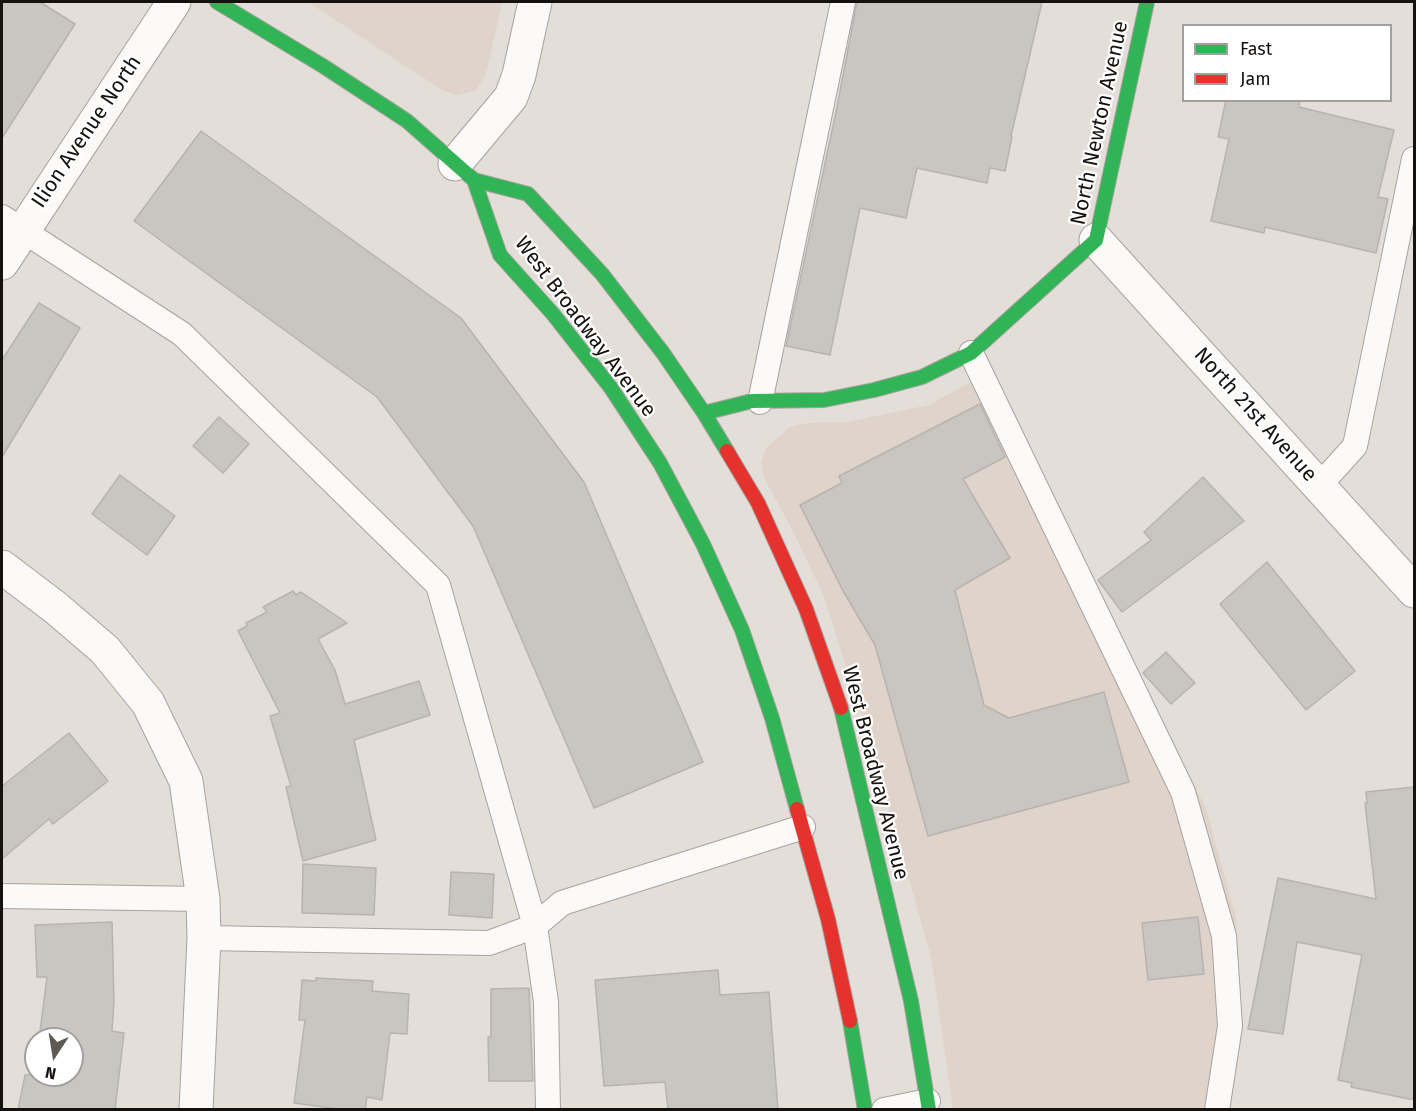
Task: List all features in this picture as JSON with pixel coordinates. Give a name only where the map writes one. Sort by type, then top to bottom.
[{"type":"main road","name":"West Broadway Avenue","points":[[217,2],[323,66],[407,121],[464,172],[528,194],[602,274],[663,353],[704,413],[759,503],[806,609],[839,699],[911,1001],[928,1105]]},
{"type":"main road","name":"North Newton Avenue","points":[[704,413],[748,401],[824,400],[922,377],[971,353],[1096,240],[1147,2]]},
{"type":"main road","name":"West Broadway Avenue","points":[[464,172],[500,255],[553,314],[611,388],[660,463],[703,544],[742,630],[772,718],[803,828],[840,977],[866,1110]]},
{"type":"street","name":"Ilion Avenue North","points":[[2,263],[12,223],[174,2]]},
{"type":"street","points":[[464,172],[511,97],[519,75],[535,2]]},
{"type":"street","name":"North 21st Avenue","points":[[1096,240],[1414,591]]},
{"type":"street","points":[[2,567],[56,608],[105,650],[148,703],[186,781],[203,899],[204,939],[195,1110]]},
{"type":"lane","points":[[760,402],[843,2]]},
{"type":"lane","points":[[1319,486],[1355,446],[1414,159]]},
{"type":"lane","points":[[12,223],[182,334],[438,585],[535,926],[546,1002],[548,1110]]},
{"type":"lane","points":[[971,353],[1183,792],[1224,936],[1230,1026],[1216,1110]]},
{"type":"lane","points":[[204,939],[489,943],[535,926],[562,903],[803,828]]},
{"type":"lane","points":[[2,896],[203,899]]},
{"type":"lane","points":[[884,1110],[928,1105]]},
{"type":"shaded area","points":[[308,2],[502,2],[486,74],[475,91],[457,95],[442,90]]},
{"type":"shaded area","points":[[992,370],[1165,730],[1206,808],[1236,918],[1237,1028],[1226,1109],[953,1109],[931,957],[872,748],[823,594],[793,531],[764,478],[761,462],[766,448],[790,427],[809,423],[848,422],[929,405]]},
{"type":"building","points":[[2,2],[40,2],[75,24],[2,138]]},
{"type":"building","points":[[857,2],[1042,2],[1005,171],[990,168],[987,183],[917,168],[906,218],[860,208],[830,355],[786,346]]},
{"type":"building","points":[[1226,102],[1300,102],[1299,107],[1394,130],[1378,197],[1388,199],[1376,253],[1265,227],[1264,233],[1211,221],[1229,139],[1218,137]]},
{"type":"building","points":[[201,131],[461,318],[584,482],[703,762],[594,808],[473,526],[377,397],[134,221]]},
{"type":"building","points":[[39,303],[80,328],[2,457],[2,360]]},
{"type":"building","points":[[980,404],[1005,457],[963,479],[1010,558],[955,590],[984,705],[1009,718],[1104,692],[1129,782],[928,836],[875,645],[842,589],[800,505],[842,483],[839,476]]},
{"type":"building","points":[[219,417],[249,444],[223,473],[193,446]]},
{"type":"building","points":[[120,475],[175,516],[147,555],[92,514]]},
{"type":"building","points":[[1203,477],[1244,521],[1122,612],[1098,580],[1151,540],[1144,532]]},
{"type":"building","points":[[1267,562],[1355,671],[1306,710],[1220,604]]},
{"type":"building","points":[[293,591],[296,595],[301,592],[347,623],[318,639],[335,670],[345,704],[419,681],[430,715],[354,740],[376,840],[303,861],[286,787],[291,786],[270,716],[280,713],[238,631],[247,626],[246,623],[267,612],[263,607]]},
{"type":"building","points":[[1166,652],[1195,683],[1171,704],[1143,673]]},
{"type":"building","points":[[69,733],[108,781],[53,824],[49,819],[2,859],[2,786]]},
{"type":"building","points":[[1414,787],[1414,1099],[1409,1099],[1351,1087],[1352,1083],[1338,1080],[1362,955],[1297,942],[1283,1034],[1248,1029],[1278,878],[1376,899],[1365,803],[1367,803],[1366,792]]},
{"type":"building","points":[[303,864],[376,868],[374,915],[302,913]]},
{"type":"building","points":[[451,872],[494,874],[492,918],[449,915]]},
{"type":"building","points":[[1198,917],[1204,974],[1148,980],[1142,923]]},
{"type":"building","points":[[112,922],[114,1002],[112,1031],[124,1033],[115,1110],[18,1110],[24,1080],[24,1087],[84,1087],[84,1027],[41,1027],[47,977],[37,977],[35,925]]},
{"type":"building","points":[[718,970],[720,995],[769,992],[778,1110],[668,1110],[665,1082],[604,1086],[595,980]]},
{"type":"building","points":[[316,978],[373,981],[372,991],[409,994],[407,1034],[390,1033],[382,1100],[367,1097],[365,1110],[346,1110],[294,1103],[305,1020],[299,1020],[302,980],[316,981]]},
{"type":"building","points":[[529,988],[533,1081],[489,1081],[488,1037],[491,1037],[491,989]]},
{"type":"traffic: fast","points":[[217,2],[323,66],[407,121],[474,180],[528,194],[602,274],[663,353],[727,451]]},
{"type":"traffic: fast","points":[[704,413],[752,401],[824,400],[922,377],[971,353],[1096,240],[1147,2]]},
{"type":"traffic: fast","points":[[474,180],[500,255],[553,314],[611,388],[660,463],[703,544],[742,630],[772,718],[797,809]]},
{"type":"traffic: fast","points":[[841,708],[911,1001],[929,1110]]},
{"type":"traffic: fast","points":[[850,1021],[865,1110]]},
{"type":"traffic: jam","points":[[727,451],[758,503],[806,609],[841,708]]},
{"type":"traffic: jam","points":[[797,809],[828,919],[850,1021]]}]
